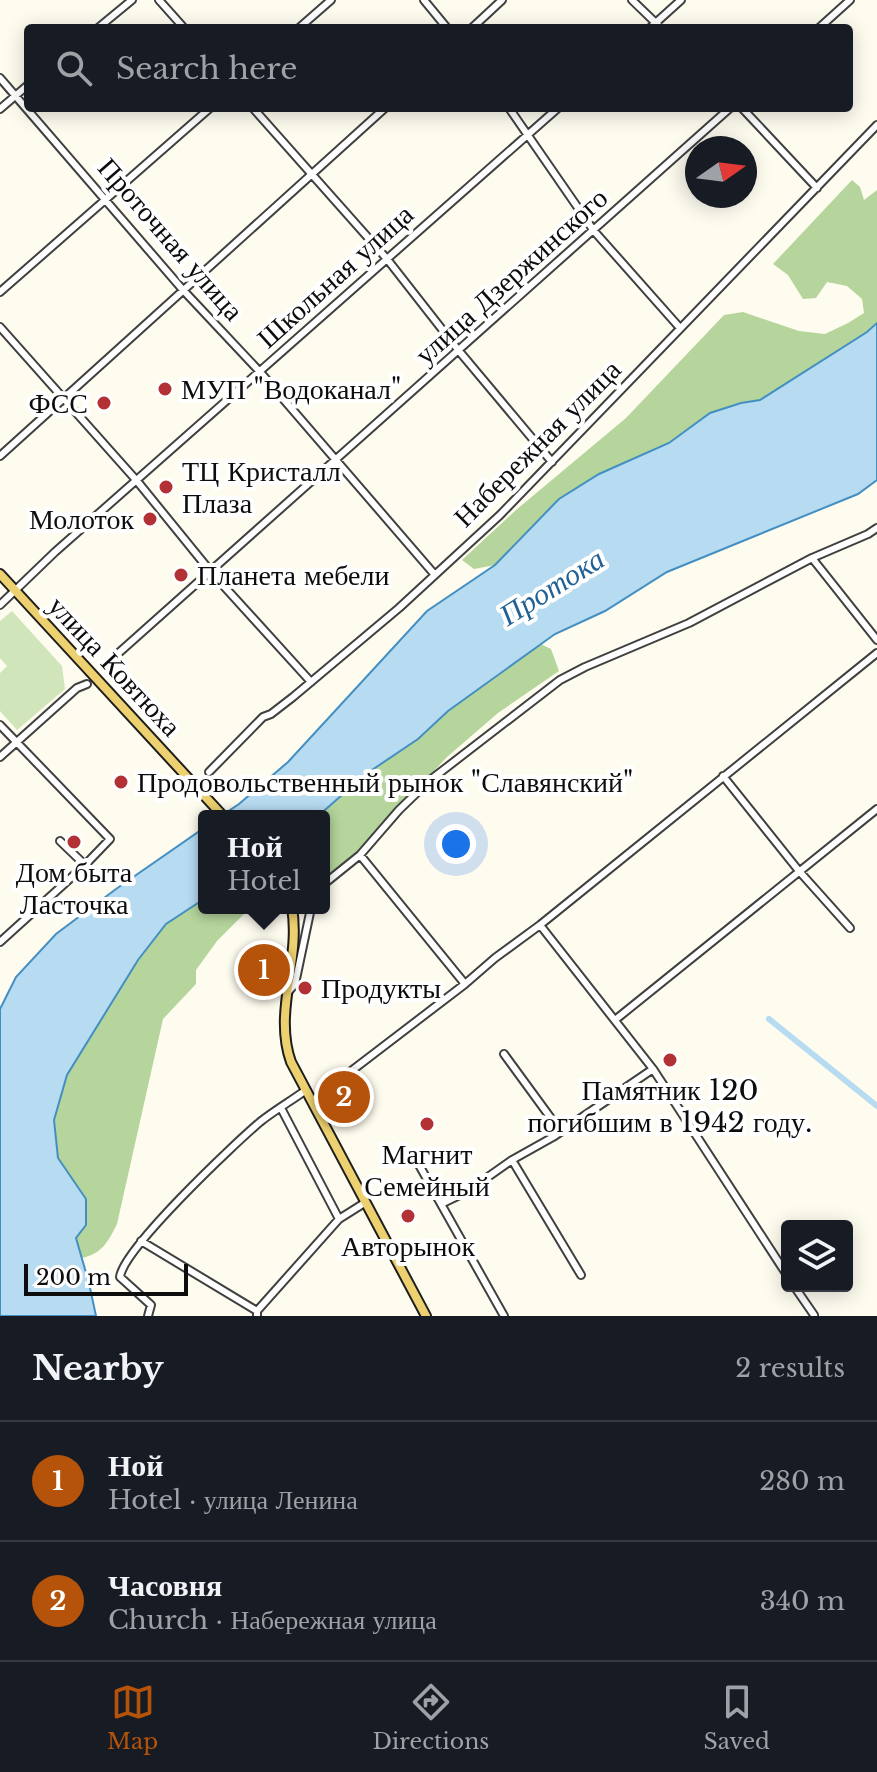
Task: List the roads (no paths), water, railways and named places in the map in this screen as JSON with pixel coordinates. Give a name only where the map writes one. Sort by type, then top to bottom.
[{"type":"main road","name":"улица Ковтюха","points":[[0,574],[217,810]]},
{"type":"main road","points":[[292,914],[294,933],[285,1026],[287,1050],[426,1316]]},
{"type":"street","points":[[103,24],[132,0]]},
{"type":"street","points":[[159,0],[180,24]]},
{"type":"street","points":[[304,24],[331,0]]},
{"type":"street","points":[[424,0],[444,24]]},
{"type":"street","points":[[476,24],[502,0]]},
{"type":"street","points":[[632,0],[654,24]]},
{"type":"street","points":[[658,24],[681,0]]},
{"type":"street","points":[[823,24],[850,0]]},
{"type":"street","name":"Проточная улица","points":[[0,78],[24,105]]},
{"type":"street","points":[[0,109],[24,88]]},
{"type":"street","name":"Проточная улица","points":[[30,112],[435,575]]},
{"type":"street","points":[[0,292],[206,112]]},
{"type":"street","points":[[256,112],[387,259],[552,462]]},
{"type":"street","points":[[0,456],[381,112]]},
{"type":"street","points":[[512,112],[594,231],[680,328]]},
{"type":"street","name":"Школьная улица","points":[[0,605],[55,552],[553,112]]},
{"type":"street","name":"улица Дзержинского","points":[[104,666],[726,112]]},
{"type":"street","points":[[746,112],[817,188]]},
{"type":"street","name":"Набережная улица","points":[[209,772],[263,717],[311,682],[399,608],[500,515],[877,125]]},
{"type":"street","points":[[0,327],[137,481],[211,572],[311,682]]},
{"type":"street","points":[[330,879],[360,855],[429,781],[560,680],[689,623],[812,558],[877,528]]},
{"type":"street","points":[[812,558],[877,640]]},
{"type":"street","points":[[312,1101],[540,925],[877,653]]},
{"type":"street","points":[[0,757],[77,688],[87,684]]},
{"type":"street","points":[[0,725],[110,839],[0,942]]},
{"type":"street","points":[[723,776],[799,871],[850,928]]},
{"type":"street","points":[[615,1020],[877,809]]},
{"type":"street","points":[[60,841],[85,865]]},
{"type":"street","points":[[360,855],[465,984]]},
{"type":"street","points":[[287,994],[295,984],[310,914]]},
{"type":"street","points":[[540,925],[653,1069],[781,1266]]},
{"type":"street","points":[[504,1054],[561,1132]]},
{"type":"street","points":[[441,1204],[468,1191],[512,1160],[561,1132],[653,1069]]},
{"type":"street","points":[[148,1313],[151,1305],[120,1277],[121,1269],[141,1241],[212,1167],[261,1121],[306,1090]]},
{"type":"street","points":[[281,1108],[339,1219]]},
{"type":"street","points":[[414,1156],[504,1316]]},
{"type":"street","points":[[512,1160],[581,1275]]},
{"type":"street","points":[[141,1241],[257,1313],[339,1219],[366,1202]]},
{"type":"street","points":[[798,1292],[815,1316]]},
{"type":"water","name":"Протока","points":[[877,323],[877,480],[858,494],[667,572],[605,611],[555,634],[448,711],[418,739],[366,774],[325,810],[230,810],[288,762],[427,611],[495,565],[559,499],[599,474],[669,443],[710,413],[760,400]]},
{"type":"water","points":[[198,832],[198,903],[166,924],[138,960],[67,1075],[54,1120],[58,1158],[86,1199],[86,1225],[76,1238],[96,1316],[0,1316],[0,1009],[16,977],[56,934]]},
{"type":"waterway","points":[[769,1019],[877,1106]]},
{"type":"place","name":"МУП \"Водоканал\"","points":[[165,389]]},
{"type":"place","name":"ФСС","points":[[104,403]]},
{"type":"place","name":"ТЦ Кристалл Плаза","points":[[166,487]]},
{"type":"place","name":"Молоток","points":[[150,519]]},
{"type":"place","name":"Планета мебели","points":[[181,575]]},
{"type":"place","name":"Продовольственный рынок \"Славянский\"","points":[[121,782]]},
{"type":"place","name":"Дом быта Ласточка","points":[[74,842]]},
{"type":"place","name":"Ной","points":[[264,970]]},
{"type":"place","name":"Продукты","points":[[305,988]]},
{"type":"place","name":"Памятник 120 погибшим в 1942 году.","points":[[670,1060]]},
{"type":"place","name":"Часовня","points":[[344,1097]]},
{"type":"place","name":"Магнит Семейный","points":[[427,1124]]},
{"type":"place","name":"Авторынок","points":[[408,1216]]}]
